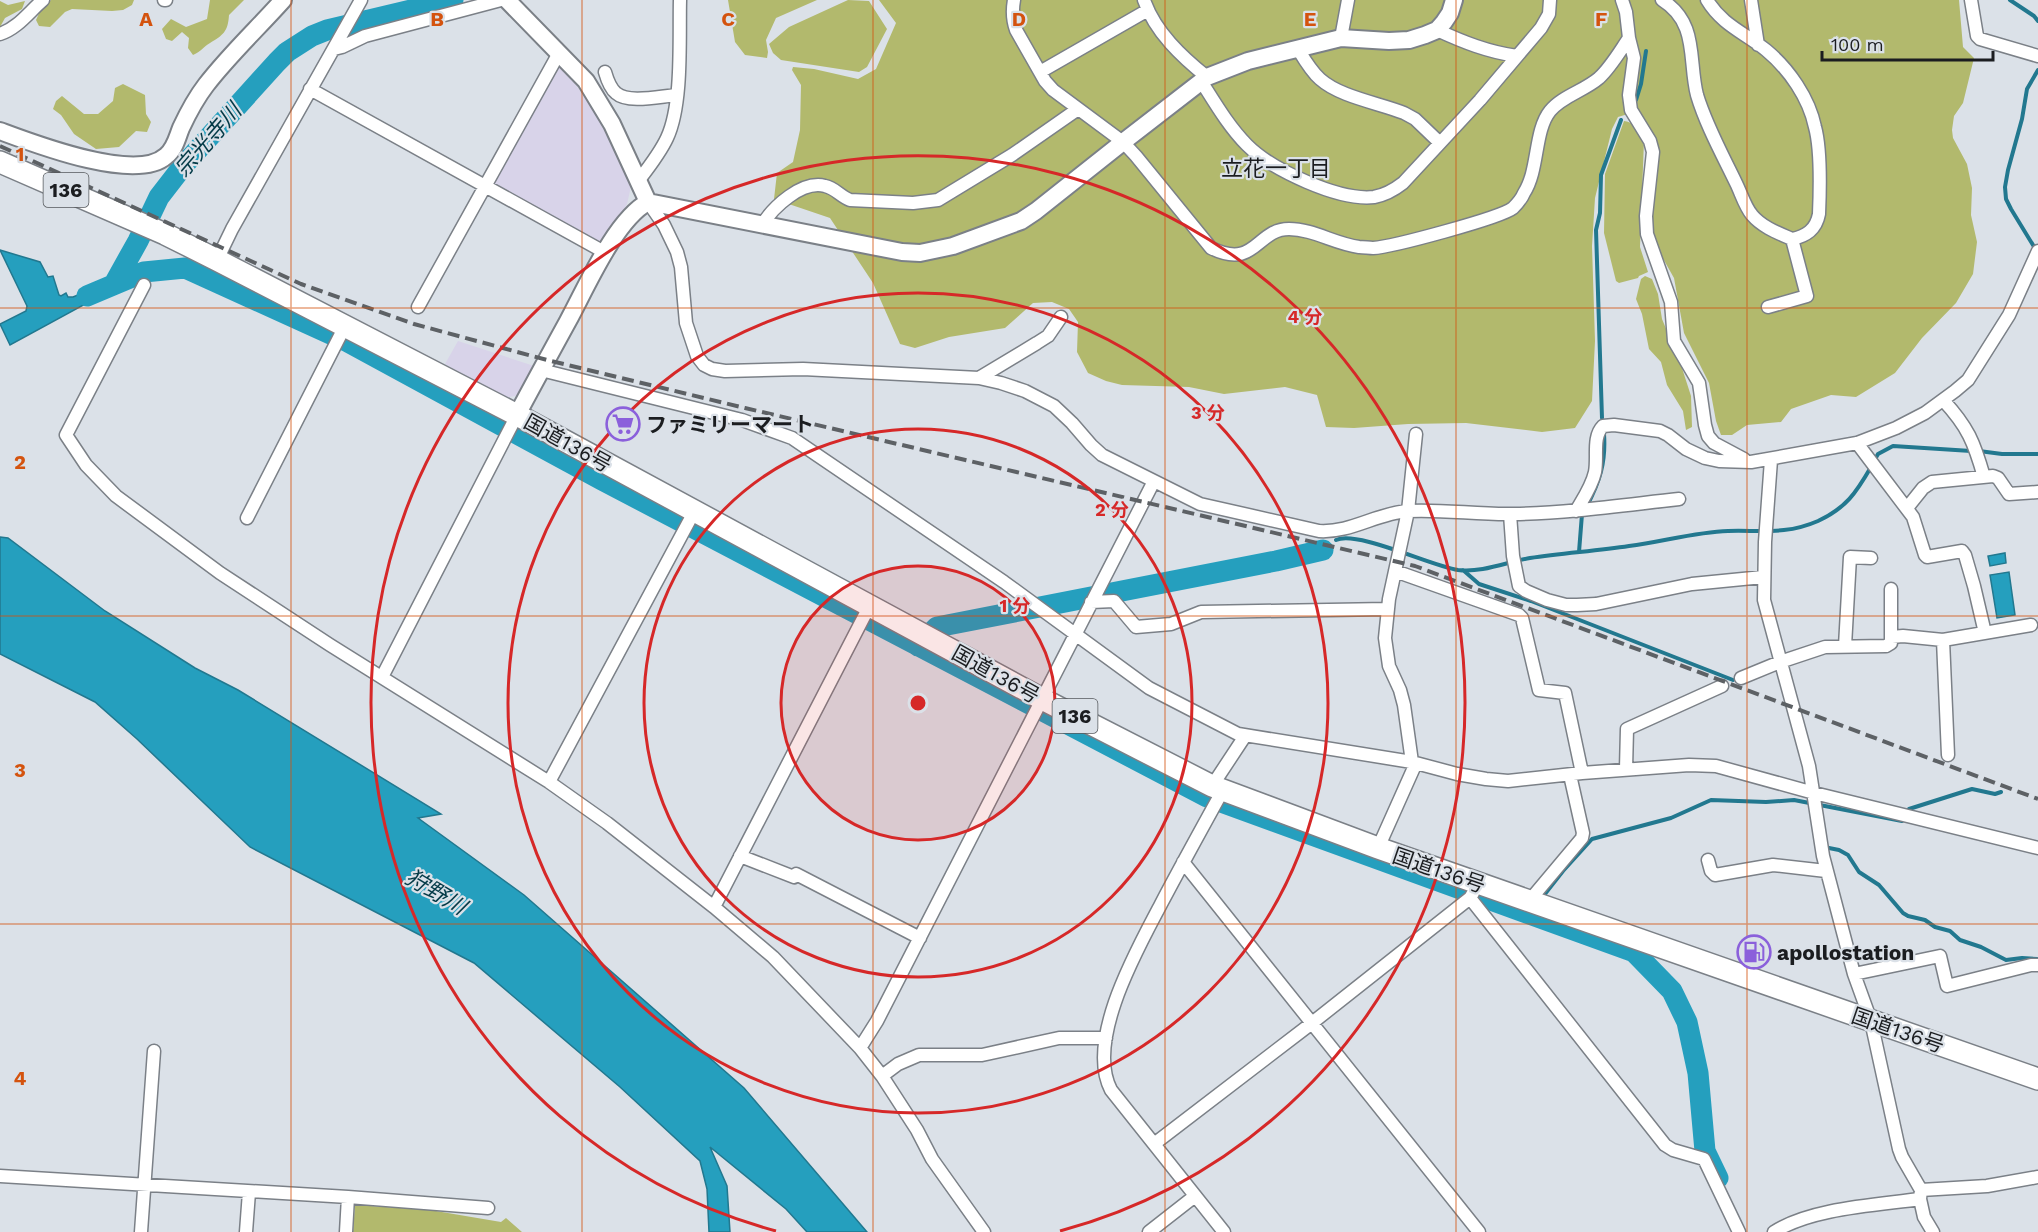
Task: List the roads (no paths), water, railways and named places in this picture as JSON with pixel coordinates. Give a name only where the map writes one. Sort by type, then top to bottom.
[{"type":"highway","name":"国道136号","points":[[0,162],[132,219],[217,260],[345,326],[512,425],[694,512],[1042,699],[1218,788],[1378,848],[1474,891],[1531,902],[2038,1079]]},
{"type":"street","points":[[0,34],[20,22],[43,0]]},
{"type":"street","points":[[0,130],[35,144],[88,159],[134,167],[156,162],[166,157],[173,148],[192,105],[206,84],[283,0]]},
{"type":"street","points":[[335,46],[342,47],[365,36],[501,0]]},
{"type":"street","points":[[507,0],[586,81],[600,101],[648,202],[664,225],[677,252],[681,267],[686,323],[697,356],[704,365],[712,369],[725,371],[803,369],[978,378],[1001,383],[1048,402],[1064,414],[1102,454],[1200,504],[1319,531],[1339,530],[1377,517],[1408,511],[1438,510],[1510,514],[1576,511],[1678,499]]},
{"type":"street","points":[[639,180],[656,159],[668,137],[674,117],[677,95],[680,0]]},
{"type":"street","points":[[1014,0],[1013,21],[1040,72],[1053,90],[1123,142],[1211,248],[1221,253],[1234,255],[1251,251],[1267,236],[1287,229],[1300,230],[1344,244],[1373,248],[1396,244],[1496,215],[1512,208],[1524,194],[1532,176],[1542,128],[1549,112],[1560,102],[1600,77],[1629,38]]},
{"type":"street","points":[[1341,38],[1348,0]]},
{"type":"street","points":[[382,677],[541,370],[606,253],[623,225],[638,208],[648,202],[902,252],[937,251],[1021,221],[1063,191],[1204,79],[1248,61],[1341,38],[1409,40],[1437,30],[1449,14],[1454,0]]},
{"type":"street","points":[[1040,72],[1146,5],[1179,54],[1204,79],[1231,126],[1248,146],[1267,162],[1287,173],[1348,195],[1362,198],[1376,197],[1391,192],[1411,176],[1480,100],[1546,22],[1550,0]]},
{"type":"street","points":[[1622,0],[1634,58],[1629,95],[1631,110],[1650,141],[1653,152],[1646,216],[1647,234],[1671,302],[1674,340],[1699,383],[1708,436],[1714,443],[1751,462]]},
{"type":"street","points":[[1662,0],[1672,6],[1686,27],[1692,48],[1697,93],[1706,120],[1751,214],[1771,229],[1791,238],[1805,235],[1812,230],[1818,220],[1819,196],[1815,127],[1804,99],[1792,78],[1768,52],[1722,20],[1707,0]]},
{"type":"street","points":[[1751,0],[1758,45]]},
{"type":"street","points":[[1971,0],[1977,36],[1980,39],[2038,56]]},
{"type":"street","points":[[217,260],[232,229],[358,6]]},
{"type":"street","points":[[1437,30],[1496,53],[1517,56]]},
{"type":"street","points":[[1298,49],[1320,80],[1332,88],[1404,112],[1415,119],[1440,143]]},
{"type":"street","points":[[418,307],[559,53]]},
{"type":"street","points":[[605,72],[614,92],[622,97],[631,99],[677,95]]},
{"type":"street","points":[[310,89],[606,253]]},
{"type":"street","points":[[762,225],[767,217],[798,191],[817,184],[835,189],[850,200],[913,203],[938,200],[1012,155],[1078,110]]},
{"type":"street","points":[[1768,307],[1807,296],[1791,238]]},
{"type":"street","points":[[1576,511],[1593,480],[1597,433],[1603,426],[1614,425],[1660,431],[1686,449],[1705,458],[1751,462],[1857,443],[1909,423],[1968,380],[1998,333],[2038,251]]},
{"type":"street","points":[[144,285],[66,435],[86,465],[116,496],[220,573],[549,782],[607,823],[714,907],[773,957],[860,1048],[882,1076],[917,1130],[932,1159],[984,1232]]},
{"type":"street","points":[[978,378],[1048,336],[1061,317]]},
{"type":"street","points":[[247,518],[345,326]]},
{"type":"street","points":[[541,370],[742,420],[792,438],[1004,582],[1149,688],[1229,731],[1245,736],[1414,762],[1457,774],[1508,781],[1689,765],[1716,766],[1814,793],[2038,848]]},
{"type":"street","points":[[1943,400],[1959,417],[1970,434],[1984,477]]},
{"type":"street","points":[[1378,848],[1414,762],[1404,705],[1389,666],[1385,638],[1387,609],[1408,511],[1416,434]]},
{"type":"street","points":[[1857,443],[1913,517],[1921,548],[1927,557],[1957,551],[1962,551],[1965,555],[1985,633]]},
{"type":"street","points":[[1771,460],[1763,577],[1764,600],[1809,766],[1826,871],[1854,974],[1871,1021],[1902,1157],[1921,1194],[1925,1222],[1933,1232]]},
{"type":"street","points":[[1907,508],[1923,488],[1932,482],[1993,476],[1998,478],[2009,494],[2038,492]]},
{"type":"street","points":[[860,1048],[877,1021],[920,938],[1154,480]]},
{"type":"street","points":[[549,782],[694,512]]},
{"type":"street","points":[[1510,514],[1515,570],[1519,586],[1526,591],[1566,605],[1596,604],[1692,584],[1763,577]]},
{"type":"street","points":[[1845,646],[1850,557],[1871,558]]},
{"type":"street","points":[[1395,571],[1519,615],[1522,618],[1539,690],[1565,693],[1583,833],[1582,838],[1535,894],[1531,902]]},
{"type":"street","points":[[1741,678],[1825,647],[1886,646],[1891,643],[1892,637],[1892,589]]},
{"type":"street","points":[[1091,602],[1114,601],[1136,627],[1171,624],[1201,612],[1387,609]]},
{"type":"street","points":[[714,907],[870,605]]},
{"type":"street","points":[[1892,637],[1943,640],[2031,625]]},
{"type":"street","points":[[1943,640],[1948,755]]},
{"type":"street","points":[[1626,770],[1627,729],[1722,686]]},
{"type":"street","points":[[1224,1232],[1107,1082],[1104,1070],[1106,1038],[1121,983],[1245,736]]},
{"type":"street","points":[[740,856],[794,877],[796,874],[920,938]]},
{"type":"street","points":[[1708,860],[1711,871],[1715,875],[1773,865],[1826,871]]},
{"type":"street","points":[[1183,862],[1479,1232]]},
{"type":"street","points":[[1154,1144],[1312,1023],[1474,891],[1665,1145],[1668,1148],[1704,1159],[1739,1232]]},
{"type":"street","points":[[1854,974],[1940,956],[1947,986],[2038,965]]},
{"type":"street","points":[[882,1076],[898,1064],[919,1056],[982,1054],[1059,1038],[1106,1038]]},
{"type":"street","points":[[141,1232],[154,1051]]},
{"type":"street","points":[[0,1176],[348,1197],[488,1208]]},
{"type":"street","points":[[1774,1232],[1817,1215],[1921,1194],[2038,1177]]},
{"type":"street","points":[[246,1232],[249,1192]]},
{"type":"street","points":[[1149,1232],[1195,1196]]},
{"type":"street","points":[[346,1232],[348,1197]]},
{"type":"water","points":[[0,250],[40,262],[48,277],[53,276],[61,296],[66,293],[68,297],[73,297],[111,282],[113,289],[10,345],[0,324],[26,311],[27,306]]},
{"type":"water","name":"狩野川","points":[[0,537],[8,538],[105,611],[195,668],[238,690],[441,814],[418,818],[524,895],[744,1088],[867,1232],[807,1232],[786,1209],[710,1147],[727,1186],[730,1232],[709,1232],[707,1189],[700,1161],[620,1087],[474,963],[250,847],[95,702],[0,654]]},
{"type":"water","points":[[2005,553],[2006,563],[1990,566],[1988,556]]},
{"type":"water","points":[[2009,572],[2015,615],[1997,618],[1990,575]]},
{"type":"waterway","name":"宗光寺川","points":[[114,284],[159,197],[183,166],[287,52],[312,36],[327,30],[453,0]]},
{"type":"waterway","points":[[2010,0],[2038,21]]},
{"type":"waterway","points":[[1636,100],[1646,51]]},
{"type":"waterway","points":[[2036,250],[2006,199],[2005,187],[2027,89],[2038,70]]},
{"type":"waterway","points":[[1602,418],[1596,230],[1600,213],[1601,175],[1621,120]]},
{"type":"waterway","points":[[87,296],[144,272],[185,268],[348,342],[602,480],[1207,797],[1634,952],[1672,991],[1687,1022],[1698,1073],[1705,1151],[1718,1178]]},
{"type":"waterway","points":[[1587,506],[1601,471],[1604,434]]},
{"type":"waterway","points":[[1874,461],[1878,454],[1893,446],[1971,451]]},
{"type":"waterway","points":[[1979,451],[2002,454],[2038,454]]},
{"type":"waterway","points":[[1336,540],[1346,538],[1377,544],[1446,567],[1467,571],[1530,558],[1641,544],[1703,533],[1784,530],[1818,521],[1836,511],[1855,492],[1871,467]]},
{"type":"waterway","points":[[1579,552],[1582,514]]},
{"type":"waterway","points":[[918,646],[937,627],[1323,550]]},
{"type":"waterway","points":[[1463,570],[1479,584],[1531,601],[1733,680]]},
{"type":"waterway","points":[[1909,809],[1972,789],[1995,794],[2001,792]]},
{"type":"waterway","points":[[1541,899],[1592,839],[1671,818],[1711,800],[1766,802],[1794,800],[1902,821]]},
{"type":"waterway","points":[[1829,848],[1848,855],[1859,872],[1879,885],[1908,916],[1925,920],[1935,927],[1950,931],[1960,940],[1981,947],[2006,960],[2037,959]]},
{"type":"railway","points":[[0,146],[301,284],[414,324],[547,360],[745,408],[1415,566],[2038,799]]},
{"type":"place","name":"ファミリーマート","points":[[623,424]]},
{"type":"place","name":"apollostation","points":[[1754,952]]},
{"type":"district","name":"立花一丁目","points":[[1276,168]]}]
